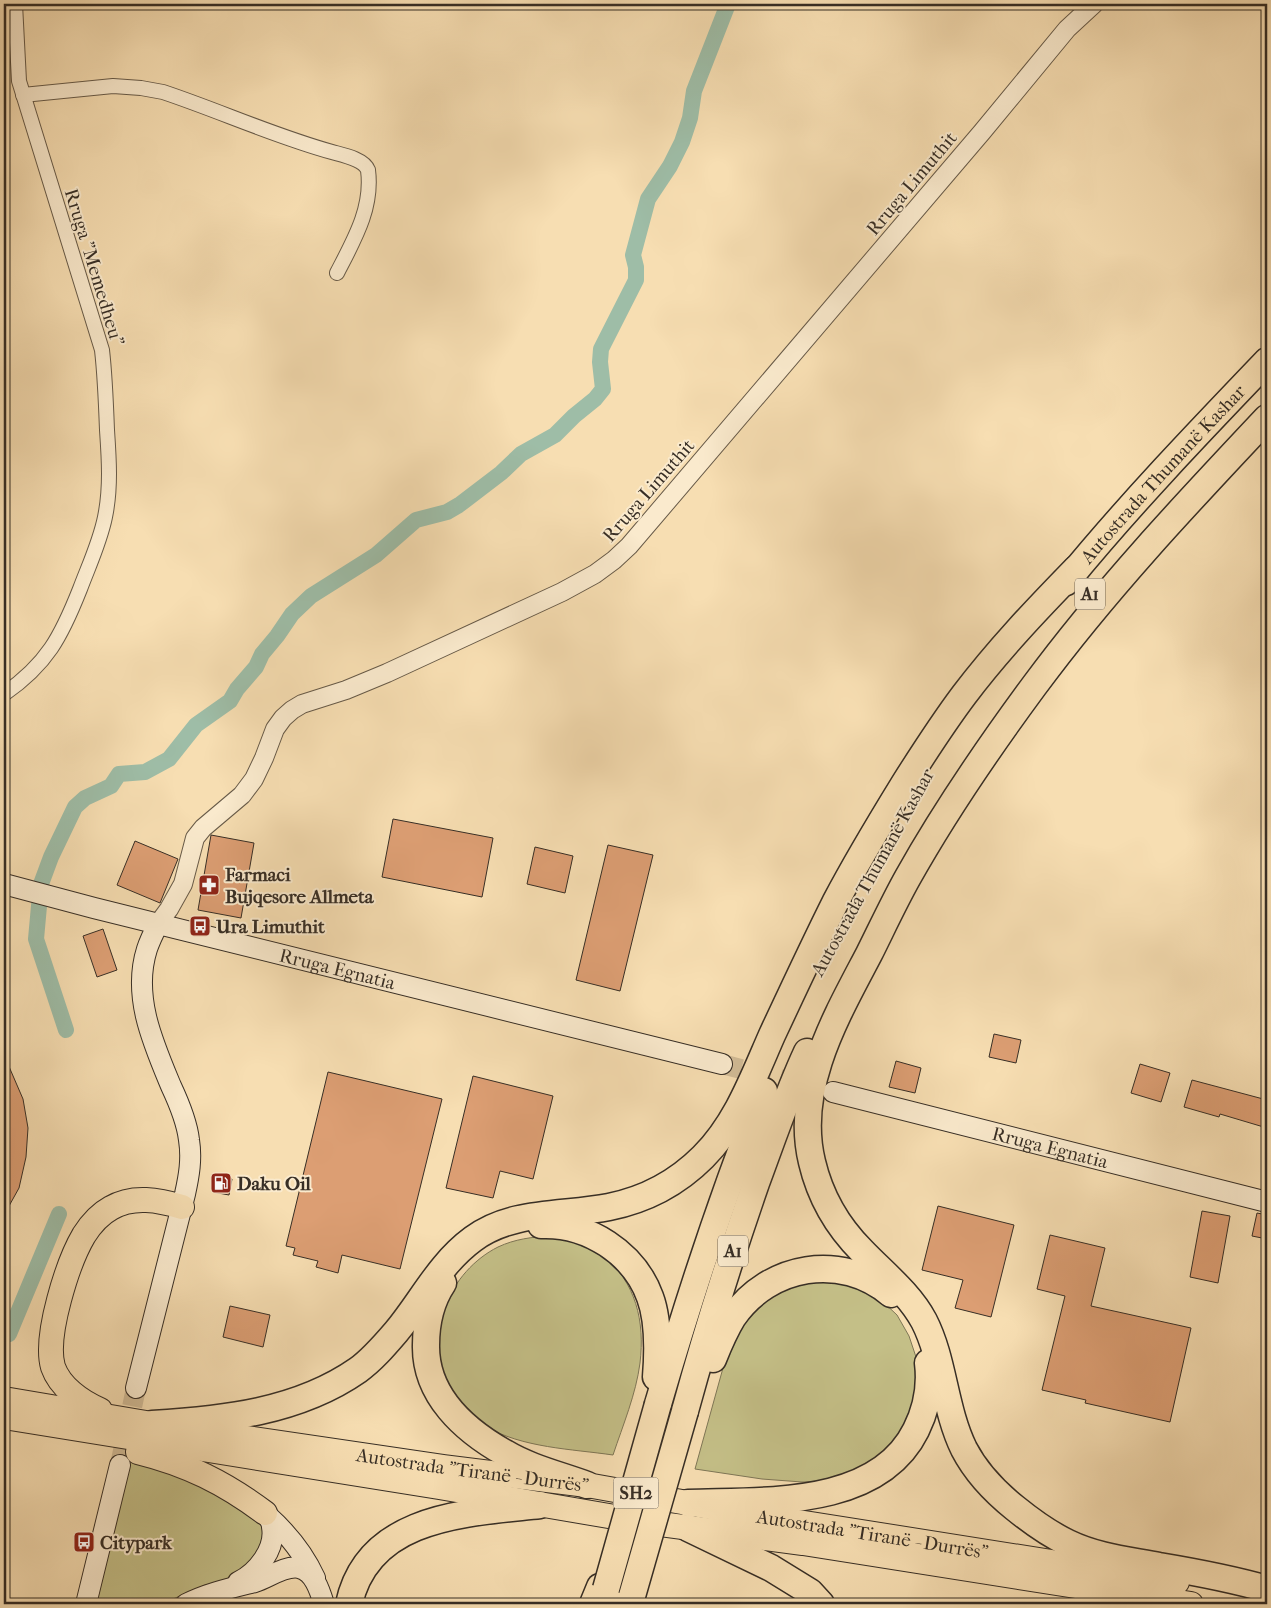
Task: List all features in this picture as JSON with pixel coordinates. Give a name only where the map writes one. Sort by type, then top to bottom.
[{"type":"highway","name":"Autostrada Thumanë Kashar","points":[[600,1596],[637,1479],[655,1404],[742,1146],[806,991],[890,818],[918,773],[1002,662],[1076,569],[1198,432],[1267,361]]},
{"type":"highway","name":"Autostrada Thumanë Kashar","points":[[636,1601],[663,1485],[689,1412],[701,1350],[736,1240],[802,1064],[847,966],[877,907],[895,873],[932,826],[959,784],[1005,703],[1067,621],[1144,531],[1267,400]]},
{"type":"highway","points":[[959,784],[1118,581],[1267,418]]},
{"type":"highway","points":[[152,1424],[202,1421],[246,1414],[283,1405],[338,1383],[360,1369],[377,1354],[399,1329],[444,1265],[485,1230],[501,1223],[518,1219],[607,1207],[628,1202],[650,1194],[686,1172],[718,1140],[742,1102],[808,958],[865,848],[890,818]]},
{"type":"highway","points":[[932,826],[827,1040],[812,1082],[808,1116],[809,1148],[823,1195],[852,1241],[916,1307],[933,1342],[952,1416],[965,1451],[982,1476],[1005,1500],[1047,1531],[1068,1543],[1095,1553],[1120,1560],[1232,1580],[1267,1589]]},
{"type":"highway","points":[[120,1418],[93,1407],[70,1392],[60,1380],[53,1367],[51,1351],[54,1317],[69,1270],[83,1236],[100,1215],[113,1207],[133,1200],[165,1202],[182,1207]]},
{"type":"highway","points":[[587,1485],[505,1454],[463,1424],[446,1406],[433,1384],[426,1358],[426,1333],[431,1308],[439,1288],[450,1272],[464,1256],[479,1244],[499,1234],[521,1227],[565,1226],[585,1232],[603,1241],[630,1262],[651,1298],[657,1342],[655,1404]]},
{"type":"highway","points":[[688,1515],[821,1494],[843,1488],[879,1471],[895,1459],[913,1437],[924,1413],[928,1398],[929,1384],[926,1349],[920,1329],[910,1313],[898,1300],[883,1287],[868,1278],[836,1269],[823,1268],[790,1274],[759,1290],[733,1317],[721,1339],[689,1412]]},
{"type":"highway","name":"Autostrada \"Tiranë - Durrës\"","points":[[4,1399],[152,1424],[453,1468],[587,1485],[688,1515],[803,1543],[1191,1604]]},
{"type":"highway","points":[[11,1418],[106,1445],[155,1456],[190,1468],[232,1491],[265,1513]]},
{"type":"highway","name":"Autostrada \"Tiranë - Durrës\"","points":[[11,1418],[540,1505],[688,1515],[770,1518],[1267,1596]]},
{"type":"highway","points":[[349,1604],[357,1580],[369,1561],[383,1546],[398,1535],[417,1526],[453,1516],[540,1505]]},
{"type":"highway","points":[[688,1515],[810,1592],[822,1604]]},
{"type":"main road","name":"Rruga Egnatia","points":[[4,884],[722,1064]]},
{"type":"main road","points":[[136,1388],[190,1170],[189,1139],[177,1099],[151,1037],[143,1003],[144,962],[147,949],[158,924]]},
{"type":"main road","name":"Rruga Egnatia","points":[[833,1092],[1267,1202]]},
{"type":"main road","points":[[86,1604],[120,1465]]},
{"type":"main road","points":[[265,1513],[288,1535],[308,1563],[324,1604]]},
{"type":"main road","points":[[222,1590],[242,1580],[258,1566],[269,1551],[273,1537],[272,1525],[265,1513]]},
{"type":"main road","points":[[186,1604],[200,1597],[298,1568],[307,1573],[318,1585]]},
{"type":"street","name":"Rruga \"Memedheu\"","points":[[4,694],[38,667],[54,646],[67,622],[97,545],[105,516],[109,462],[102,350],[23,95],[18,71],[15,4]]},
{"type":"street","name":"Rruga Limuthit","points":[[158,924],[183,884],[195,838],[203,828],[242,795],[254,780],[275,729],[292,710],[302,704],[346,690],[387,673],[562,592],[595,574],[629,546],[982,132],[1067,29],[1094,4]]},
{"type":"street","points":[[23,95],[113,86],[163,92],[301,143],[359,161],[367,166],[368,170],[368,199],[362,223],[338,273]]},
{"type":"shaded area","points":[[550,1236],[577,1240],[603,1255],[623,1278],[631,1290],[636,1304],[641,1332],[640,1363],[632,1398],[613,1455],[531,1443],[515,1439],[485,1426],[470,1414],[451,1390],[441,1365],[438,1345],[440,1325],[445,1306],[454,1288],[466,1272],[481,1258],[504,1244]]},
{"type":"shaded area","points":[[838,1279],[879,1298],[897,1315],[909,1336],[916,1357],[917,1379],[915,1400],[908,1422],[897,1439],[869,1465],[831,1481],[802,1482],[762,1479],[695,1469],[723,1368],[732,1343],[746,1319],[765,1300],[788,1285]]},
{"type":"shaded area","points":[[130,1461],[150,1464],[218,1494],[264,1526],[262,1550],[232,1578],[220,1583],[205,1585],[173,1599],[167,1604],[96,1604]]},
{"type":"building","points":[[393,819],[493,838],[482,897],[382,877]]},
{"type":"building","points":[[211,835],[254,843],[241,918],[198,910]]},
{"type":"building","points":[[135,841],[178,859],[160,903],[117,885]]},
{"type":"building","points":[[608,845],[653,855],[620,991],[576,980]]},
{"type":"building","points":[[535,847],[573,856],[565,893],[527,884]]},
{"type":"building","points":[[103,929],[117,970],[97,977],[83,936]]},
{"type":"building","points":[[994,1034],[1021,1040],[1016,1063],[989,1057]]},
{"type":"building","points":[[4,1055],[23,1099],[28,1128],[26,1157],[19,1188],[4,1215]]},
{"type":"building","points":[[896,1061],[921,1068],[915,1093],[889,1087]]},
{"type":"building","points":[[1140,1064],[1170,1073],[1161,1102],[1131,1093]]},
{"type":"building","points":[[328,1072],[442,1099],[400,1269],[342,1255],[338,1273],[316,1267],[318,1261],[293,1255],[295,1248],[286,1246]]},
{"type":"building","points":[[473,1076],[553,1096],[533,1179],[500,1171],[493,1198],[446,1188]]},
{"type":"building","points":[[1192,1080],[1267,1100],[1267,1128],[1220,1114],[1219,1117],[1184,1107]]},
{"type":"building","points":[[216,1176],[232,1179],[229,1195],[213,1192]]},
{"type":"building","points":[[938,1206],[1014,1225],[991,1317],[955,1308],[963,1280],[922,1270]]},
{"type":"building","points":[[1202,1211],[1230,1216],[1218,1283],[1190,1277]]},
{"type":"building","points":[[1257,1213],[1267,1215],[1267,1239],[1252,1236]]},
{"type":"building","points":[[1050,1235],[1105,1248],[1091,1306],[1191,1328],[1170,1422],[1085,1403],[1086,1400],[1042,1390],[1065,1296],[1037,1289]]},
{"type":"building","points":[[230,1306],[270,1315],[263,1347],[223,1337]]},
{"type":"waterway","points":[[66,1030],[36,939],[41,884],[51,857],[75,807],[85,798],[111,786],[119,774],[145,772],[169,759],[196,725],[230,701],[292,614],[311,596],[376,555],[416,520],[447,512],[459,505],[501,473],[521,454],[555,435],[595,399],[603,389],[600,362],[601,349],[636,280],[636,267],[633,255],[648,199],[670,166],[682,142],[690,118],[694,91],[728,4]]},
{"type":"waterway","points":[[9,1334],[59,1214]]},
{"type":"tunnel","points":[[722,1064],[806,1086]]},
{"type":"tunnel","points":[[120,1465],[136,1388]]},
{"type":"place","name":"Farmaci Bujqesore Allmeta","points":[[209,885]]},
{"type":"place","name":"Ura Limuthit","points":[[200,926]]},
{"type":"place","name":"Daku Oil","points":[[221,1183]]},
{"type":"place","name":"Citypark","points":[[84,1542]]}]
